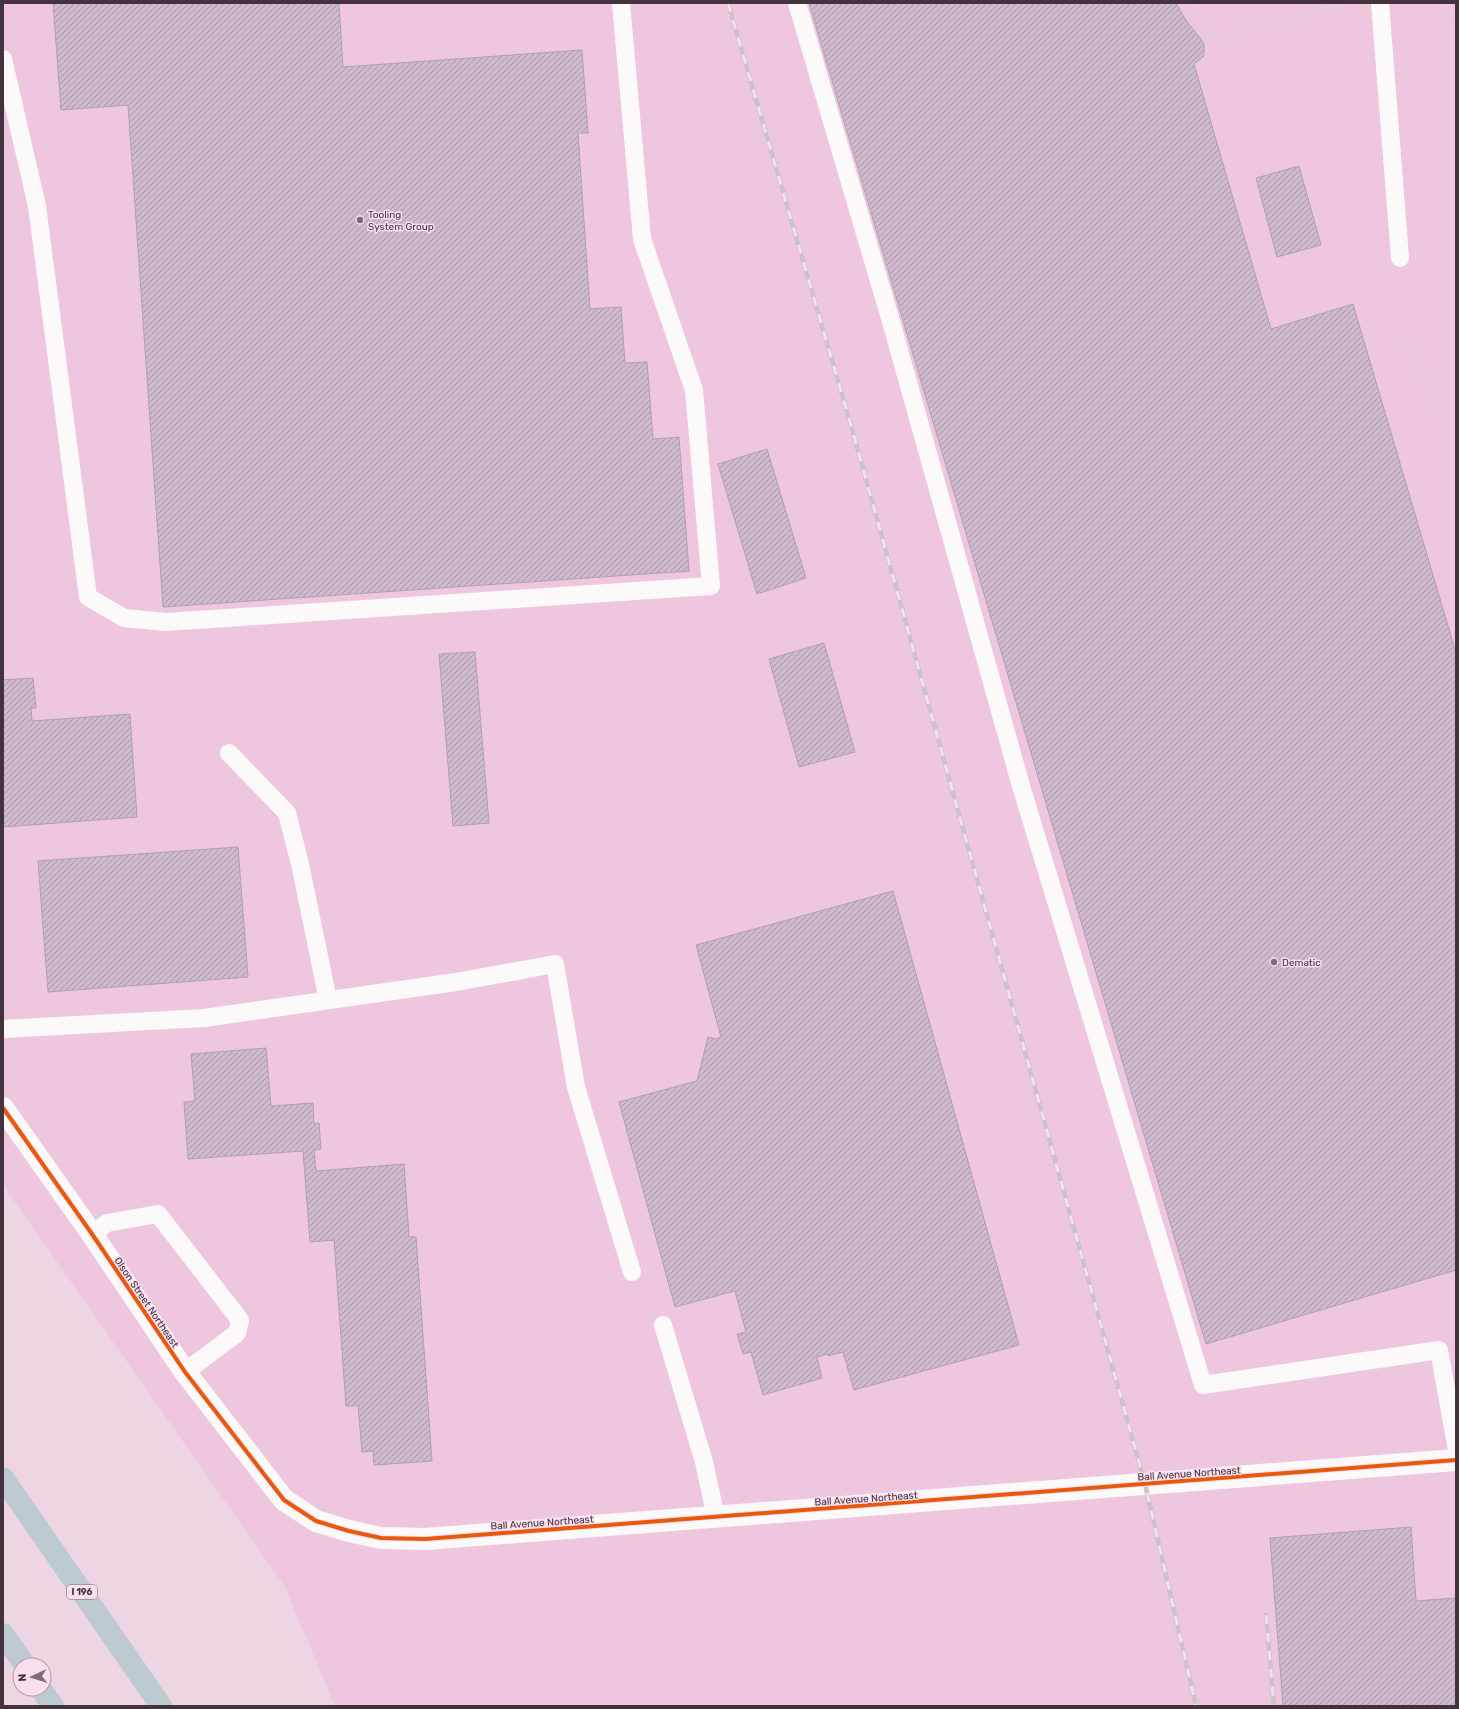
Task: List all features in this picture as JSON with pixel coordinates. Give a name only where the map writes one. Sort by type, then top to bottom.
[{"type":"highway","name":"I 196","points":[[3,1478],[161,1706]]},
{"type":"highway","points":[[3,1634],[19,1657]]},
{"type":"highway","points":[[47,1697],[53,1706]]},
{"type":"street","name":"Olson Street Northeast","points":[[3,1108],[92,1234],[185,1372],[284,1500]]},
{"type":"street","name":"Ball Avenue Northeast","points":[[284,1500],[316,1521],[349,1532],[381,1538],[425,1539],[1456,1460]]},
{"type":"lane","points":[[3,59],[37,206],[88,597],[124,618],[166,622],[711,586],[694,390],[642,238],[621,3]]},
{"type":"lane","points":[[798,3],[892,326],[1021,786],[1203,1385],[1439,1350],[1456,1445]]},
{"type":"lane","points":[[1380,3],[1400,258]]},
{"type":"lane","points":[[230,753],[287,813],[300,864],[328,1000]]},
{"type":"lane","points":[[3,1024],[204,1018],[456,982],[555,964],[576,1087],[632,1272]]},
{"type":"lane","points":[[92,1234],[107,1223],[158,1214],[240,1320],[237,1333],[185,1372]]},
{"type":"lane","points":[[663,1325],[704,1462],[716,1517]]},
{"type":"path","points":[[1193,3],[1198,15],[1214,40]]},
{"type":"path","points":[[1204,43],[1345,3]]},
{"type":"path","points":[[1445,3],[1456,22]]},
{"type":"path","points":[[1405,337],[1439,409],[1456,405]]},
{"type":"shaded area","points":[[3,3],[1456,3],[1456,1706],[335,1706],[285,1587],[3,1185]]},
{"type":"building","name":"Tooling System Group","points":[[53,3],[339,3],[343,67],[582,50],[588,133],[578,133],[590,309],[621,307],[625,363],[647,362],[653,439],[679,437],[689,571],[163,607],[128,105],[61,110]]},
{"type":"building","name":"Dematic","points":[[809,3],[1176,3],[1185,19],[1204,43],[1204,56],[1194,64],[1271,329],[1353,304],[1456,653],[1456,1270],[1206,1344]]},
{"type":"building","points":[[1299,166],[1321,245],[1277,257],[1256,178]]},
{"type":"building","points":[[767,449],[806,578],[757,594],[718,464]]},
{"type":"building","points":[[824,643],[855,752],[799,767],[769,659]]},
{"type":"building","points":[[475,652],[489,823],[453,826],[439,654]]},
{"type":"building","points":[[33,678],[36,708],[31,708],[32,721],[130,714],[137,817],[3,827],[3,680]]},
{"type":"building","points":[[238,847],[248,977],[48,992],[38,861]]},
{"type":"building","points":[[893,891],[1019,1345],[854,1390],[843,1352],[828,1356],[828,1354],[817,1357],[822,1378],[763,1395],[751,1352],[743,1354],[737,1334],[746,1332],[735,1291],[675,1307],[619,1102],[697,1081],[708,1037],[716,1039],[721,1037],[696,945]]},
{"type":"building","points":[[266,1048],[271,1106],[313,1103],[314,1124],[319,1123],[321,1149],[314,1150],[316,1171],[404,1164],[409,1237],[416,1237],[432,1461],[374,1465],[373,1451],[362,1452],[358,1406],[346,1406],[334,1240],[310,1242],[303,1151],[188,1159],[184,1102],[195,1101],[191,1054]]},
{"type":"building","points":[[1411,1527],[1416,1601],[1456,1598],[1456,1706],[1283,1706],[1270,1538]]},
{"type":"railway","points":[[728,3],[852,429],[1145,1484],[1196,1706]]},
{"type":"railway","points":[[1266,1615],[1274,1706]]},
{"type":"cycle path","points":[[3,1108],[92,1234],[185,1372],[284,1500],[316,1521],[349,1531],[381,1538],[425,1539],[1456,1460]]},
{"type":"place","name":"Tooling System Group","points":[[360,220]]},
{"type":"place","name":"Dematic","points":[[1274,962]]}]
